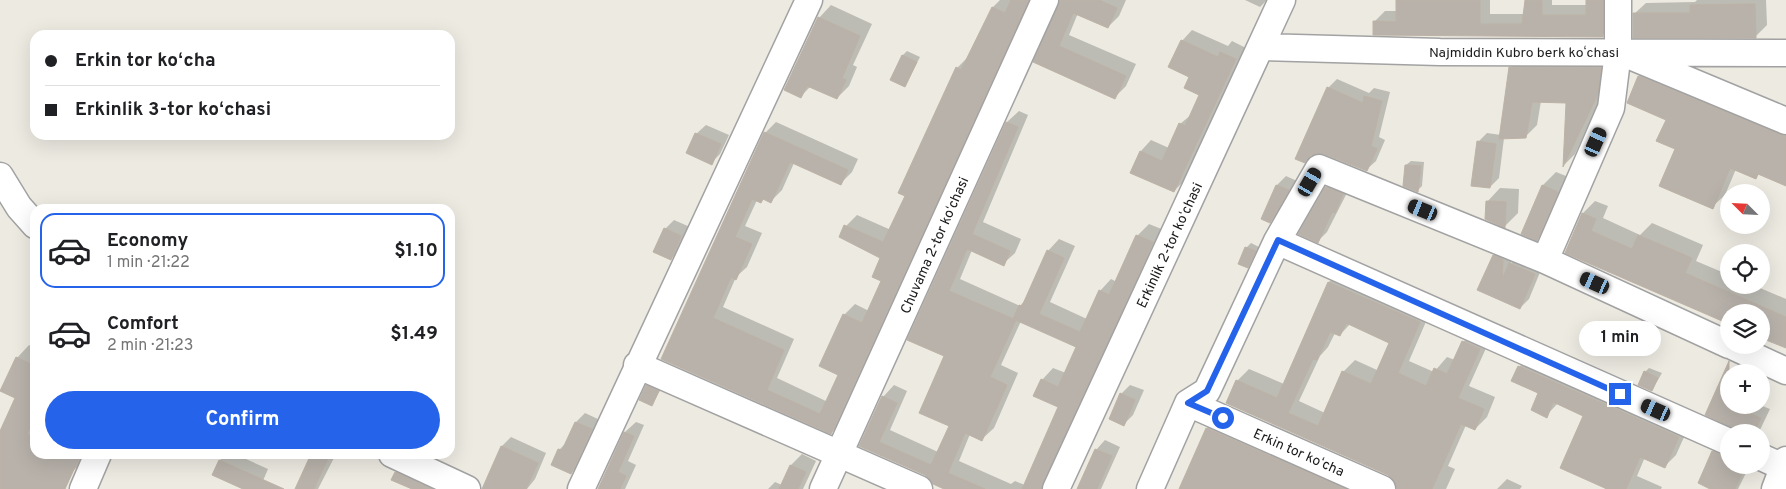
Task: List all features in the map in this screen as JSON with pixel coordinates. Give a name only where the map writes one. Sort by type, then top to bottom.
[{"type":"street","points":[[580,489],[809,0]]},
{"type":"street","name":"Chuvama 2-tor koʻchasi","points":[[823,489],[1045,0]]},
{"type":"street","name":"Erkinlik 2-tor koʻchasi","points":[[1056,489],[1282,0]]},
{"type":"street","points":[[1545,260],[1611,108],[1618,52],[1618,0]]},
{"type":"street","name":"Najmiddin Kubro berk koʻchasi","points":[[1261,47],[1440,52],[1786,53]]},
{"type":"street","points":[[1618,52],[1680,75],[1786,121]]},
{"type":"street","points":[[1150,489],[1188,403],[1207,391],[1278,240],[1319,168],[1545,260],[1720,341]]},
{"type":"street","points":[[0,176],[19,207],[30,219]]},
{"type":"street","points":[[1278,240],[1720,438]]},
{"type":"street","points":[[1749,354],[1786,371]]},
{"type":"street","points":[[637,365],[918,489]]},
{"type":"street","name":"Erkin tor koʻcha","points":[[1188,403],[1382,489]]},
{"type":"street","points":[[83,489],[96,459]]},
{"type":"street","points":[[403,459],[467,489]]},
{"type":"building","points":[[1011,0],[1029,0],[831,434],[661,359],[764,132],[848,170],[841,185],[790,162],[771,203],[763,199],[761,203],[752,199],[735,237],[752,244],[736,280],[731,277],[713,318],[784,350],[767,390],[820,414],[838,375],[819,366],[843,314],[862,323],[881,281],[872,277],[880,258],[839,237],[844,225],[883,242],[905,196],[898,193],[956,67],[961,70],[992,7],[1005,13]]},
{"type":"building","points":[[1060,0],[1099,0],[1117,8],[1108,28],[1073,13],[1059,46],[1126,76],[1115,99],[1033,62]]},
{"type":"building","points":[[1396,0],[1480,0],[1480,24],[1522,24],[1525,0],[1542,0],[1542,15],[1586,15],[1586,0],[1603,0],[1603,37],[1373,35],[1373,21],[1396,22]]},
{"type":"building","points":[[1755,4],[1756,38],[1633,38],[1633,13],[1690,13],[1690,5]]},
{"type":"building","points":[[818,17],[860,36],[842,78],[846,80],[837,99],[807,86],[801,98],[784,90]]},
{"type":"building","points":[[1181,40],[1218,57],[1220,52],[1236,59],[1174,192],[1130,173],[1140,151],[1162,161],[1179,123],[1185,126],[1199,95],[1184,88],[1189,77],[1168,67]]},
{"type":"building","points":[[902,55],[917,62],[905,87],[890,80]]},
{"type":"building","points":[[1509,67],[1601,67],[1598,94],[1563,167],[1566,103],[1532,102],[1526,138],[1499,139]]},
{"type":"building","points":[[1638,76],[1786,137],[1786,186],[1758,174],[1756,179],[1730,168],[1723,184],[1720,184],[1720,192],[1713,209],[1659,186],[1675,149],[1656,141],[1666,120],[1627,103]]},
{"type":"building","points":[[1327,87],[1363,103],[1364,96],[1382,101],[1371,146],[1377,149],[1367,171],[1324,154],[1311,155],[1305,163],[1295,159]]},
{"type":"building","points":[[1006,122],[1018,127],[972,234],[1010,251],[1004,266],[967,249],[949,291],[1016,320],[990,377],[1007,385],[982,441],[965,433],[948,473],[985,489],[944,489],[933,484],[925,475],[859,446],[882,396],[897,403],[879,442],[931,465],[949,426],[919,413],[944,356],[907,340]]},
{"type":"building","points":[[695,133],[721,144],[712,165],[686,153]]},
{"type":"building","points":[[1477,141],[1496,144],[1490,188],[1471,186]]},
{"type":"building","points":[[1405,165],[1421,166],[1418,192],[1403,186]]},
{"type":"building","points":[[1276,185],[1289,190],[1270,223],[1261,219]]},
{"type":"building","points":[[1542,185],[1558,192],[1537,241],[1521,234]]},
{"type":"building","points":[[1325,187],[1343,194],[1335,213],[1332,212],[1318,243],[1298,234]]},
{"type":"building","points":[[1486,201],[1506,202],[1505,228],[1485,219]]},
{"type":"building","points":[[1582,213],[1596,219],[1591,231],[1632,249],[1638,235],[1692,258],[1685,273],[1720,288],[1720,294],[1733,294],[1756,304],[1720,304],[1720,320],[1565,253]]},
{"type":"building","points":[[664,228],[681,236],[671,260],[653,252]]},
{"type":"building","points":[[1136,235],[1153,242],[1132,290],[1041,489],[1022,489],[1058,407],[1033,396],[1041,379],[1058,387],[1076,347],[1013,319],[1019,305],[1022,306],[1047,250],[1064,258],[1039,314],[1080,332],[1099,290],[1109,295]]},
{"type":"building","points":[[1245,247],[1256,251],[1248,268],[1238,264]]},
{"type":"building","points":[[1493,255],[1503,259],[1502,280],[1509,263],[1535,274],[1520,309],[1477,290]]},
{"type":"building","points":[[1328,282],[1420,322],[1398,373],[1426,386],[1434,368],[1447,374],[1462,341],[1480,349],[1458,398],[1484,409],[1475,430],[1461,424],[1432,489],[1397,489],[1394,481],[1388,475],[1226,403],[1236,380],[1277,398]],"holes":[[[1346,323],[1389,343],[1371,384],[1342,371],[1318,426],[1288,413],[1313,359],[1317,360],[1330,332],[1340,336]]]},
{"type":"building","points":[[1770,310],[1786,317],[1786,348],[1770,342]]},
{"type":"building","points":[[16,357],[30,364],[30,428],[27,434],[30,436],[30,459],[79,459],[65,489],[0,489],[0,431],[15,398],[0,391]]},
{"type":"building","points":[[1518,366],[1679,437],[1665,468],[1640,457],[1626,489],[1607,489],[1560,468],[1583,416],[1553,402],[1547,418],[1531,410],[1538,393],[1511,381]]},
{"type":"building","points":[[1644,371],[1658,378],[1652,391],[1638,385]]},
{"type":"building","points":[[1720,381],[1720,414],[1751,414],[1761,418],[1758,424],[1724,424],[1705,415]]},
{"type":"building","points":[[646,385],[659,391],[652,406],[639,400]]},
{"type":"building","points":[[1120,393],[1135,400],[1124,426],[1109,419]]},
{"type":"building","points":[[575,422],[592,429],[571,474],[551,465],[558,449],[562,450]]},
{"type":"building","points":[[1206,428],[1345,489],[1179,489]]},
{"type":"building","points":[[624,432],[634,436],[618,472],[626,476],[620,489],[598,489]]},
{"type":"building","points":[[501,446],[538,463],[526,489],[482,489]]},
{"type":"building","points":[[1095,449],[1112,456],[1097,489],[1077,489]]},
{"type":"building","points":[[1712,451],[1720,455],[1720,474],[1742,474],[1735,489],[1710,489],[1698,483]]},
{"type":"building","points":[[309,459],[328,459],[314,489],[295,489]]},
{"type":"building","points":[[219,460],[284,489],[243,489],[212,475]]},
{"type":"building","points":[[790,465],[806,472],[798,489],[779,489]]},
{"type":"building","points":[[395,472],[432,489],[412,489],[391,480]]},
{"type":"route","points":[[1223,418],[1188,403],[1207,391],[1278,240],[1620,394]]}]
